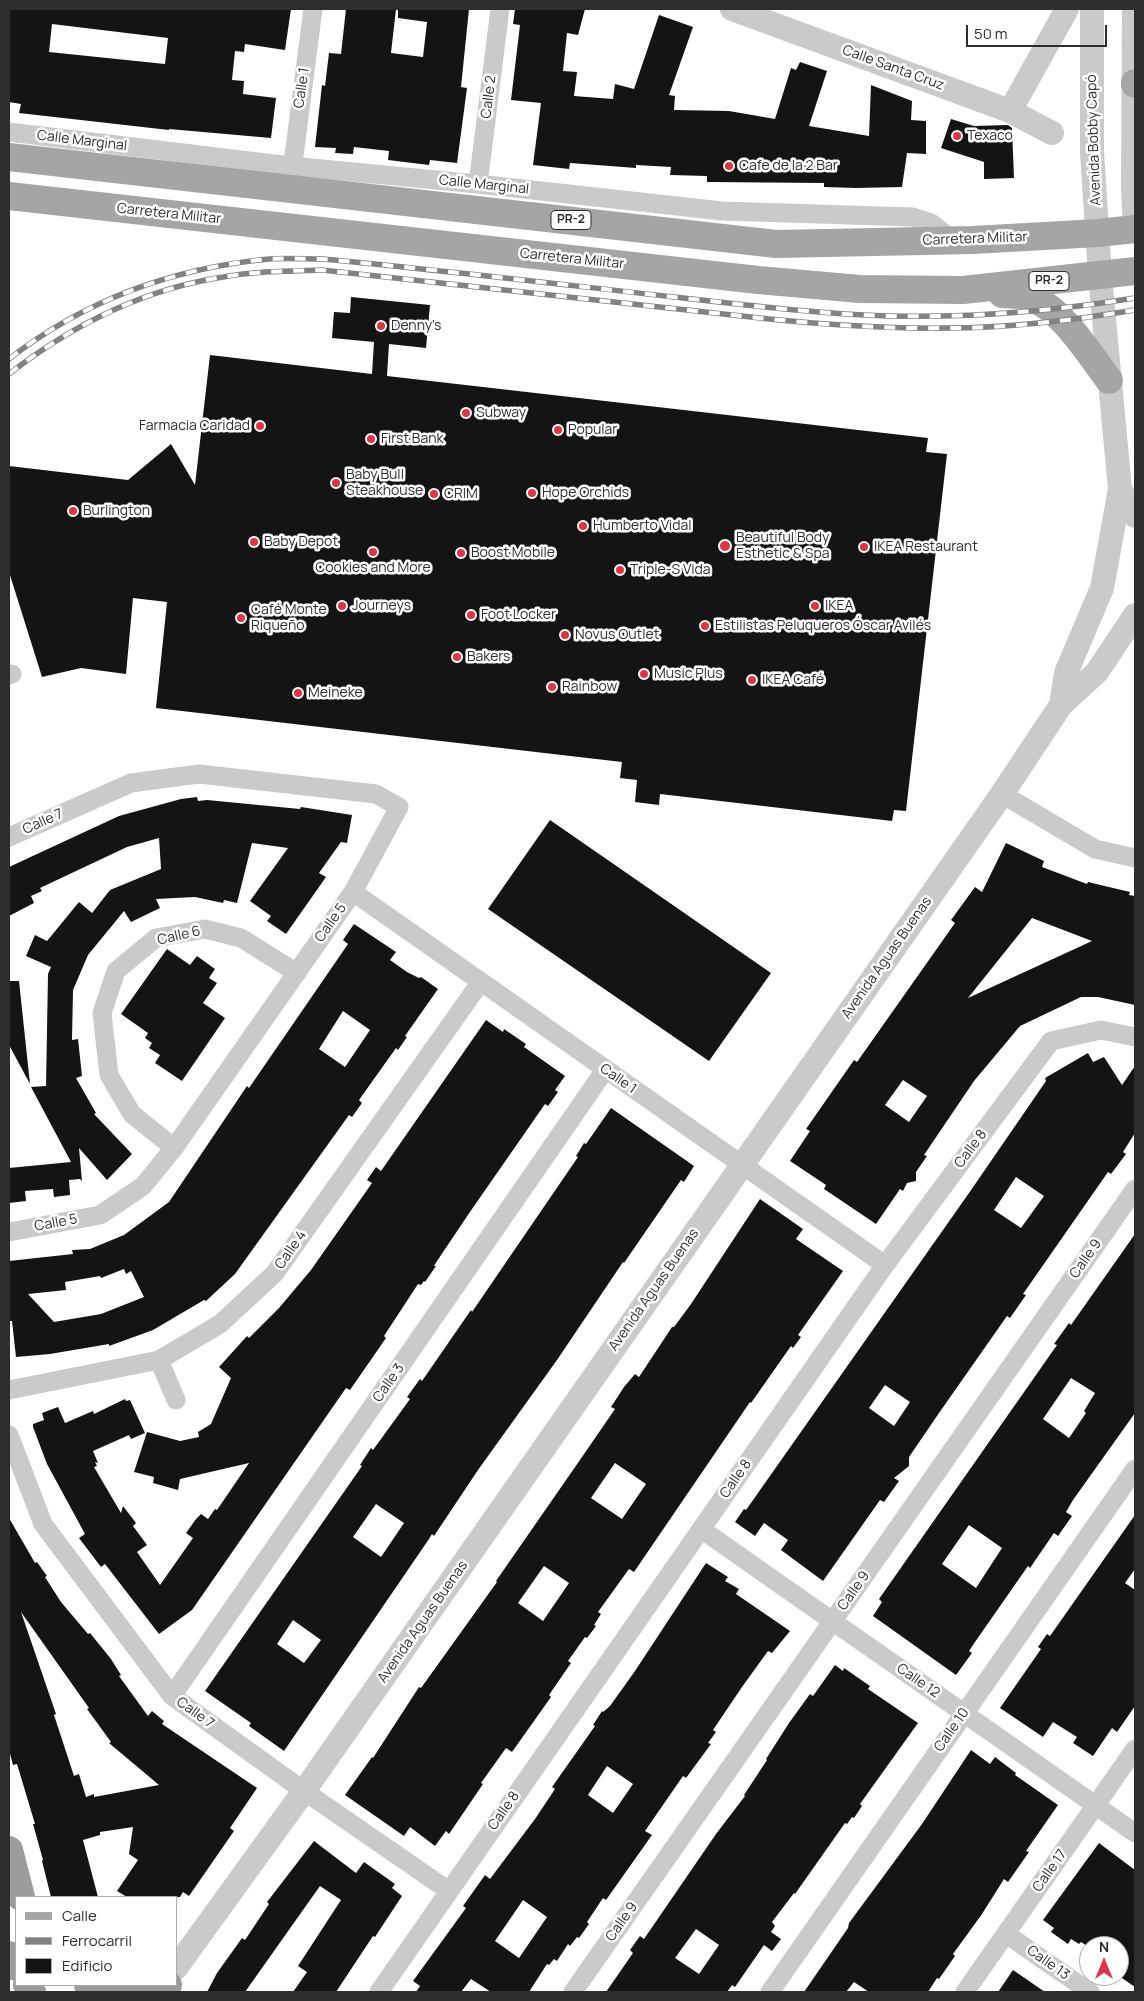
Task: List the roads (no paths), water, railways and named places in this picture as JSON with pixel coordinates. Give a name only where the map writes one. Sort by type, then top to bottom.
[{"type":"highway","points":[[11,1864],[21,1896]]},
{"type":"highway","points":[[95,1986],[129,1991],[144,1986]]},
{"type":"main road","name":"Carretera Militar","points":[[9,157],[291,177],[776,244],[954,240],[1098,233],[1135,227]]},
{"type":"main road","name":"Carretera Militar","points":[[9,196],[860,290],[963,290],[1135,271]]},
{"type":"main road","points":[[963,290],[1030,297],[1052,310],[1072,331],[1109,380]]},
{"type":"street","name":"Calle 1","points":[[291,177],[313,9]]},
{"type":"street","name":"Calle 2","points":[[478,184],[500,9]]},
{"type":"street","name":"Calle Santa Cruz","points":[[732,9],[1010,111],[1052,133]]},
{"type":"street","points":[[1010,111],[1066,9]]},
{"type":"street","name":"Avenida Bobby Capó","points":[[1092,9],[1092,152],[1100,274],[1120,489]]},
{"type":"street","points":[[1134,9],[1133,188],[1135,227]]},
{"type":"street","name":"Calle Marginal","points":[[9,132],[291,177],[478,184],[722,211],[913,217],[932,223],[954,240]]},
{"type":"street","points":[[1120,489],[1135,516]]},
{"type":"street","points":[[1061,705],[1066,673],[1102,588],[1120,489]]},
{"type":"street","name":"Avenida Aguas Buenas","points":[[178,1965],[304,1791],[742,1166],[1002,794],[1061,705],[1097,672],[1135,615]]},
{"type":"street","name":"Calle 5","points":[[9,1232],[100,1215],[143,1186],[174,1148],[353,892],[399,807],[376,794],[199,774],[131,783],[76,808]]},
{"type":"street","points":[[1002,794],[1095,849],[1135,858]]},
{"type":"street","name":"Calle 7","points":[[9,837],[76,808]]},
{"type":"street","name":"Calle 1","points":[[353,892],[885,1265]]},
{"type":"street","name":"Calle 6","points":[[174,1148],[132,1114],[109,1076],[102,1013],[116,971],[156,938],[205,929],[241,938],[297,974]]},
{"type":"street","name":"Calle 4","points":[[9,1390],[159,1360],[220,1324],[275,1273],[480,982]]},
{"type":"street","name":"Calle 8","points":[[379,1992],[885,1265],[1051,1042],[1101,1030],[1135,1037]]},
{"type":"street","name":"Calle 3","points":[[172,1696],[606,1070]]},
{"type":"street","name":"Calle 9","points":[[573,1992],[1135,1189]]},
{"type":"street","points":[[159,1360],[176,1400]]},
{"type":"street","name":"Calle 7","points":[[9,1434],[43,1524],[172,1696],[448,1891]]},
{"type":"street","name":"Calle 10","points":[[770,1992],[1135,1469]]},
{"type":"street","name":"Calle 12","points":[[701,1529],[1135,1833]]},
{"type":"street","name":"Calle 17","points":[[965,1992],[1135,1749]]},
{"type":"street","name":"Calle 13","points":[[1006,1934],[1090,1992]]},
{"type":"railway","points":[[9,359],[38,338],[68,320],[132,290],[199,270],[269,259],[323,259],[755,306],[863,315],[982,315],[1074,307],[1135,298]]},
{"type":"railway","points":[[9,374],[57,340],[83,325],[137,300],[165,290],[194,283],[235,275],[272,272],[322,270],[836,325],[926,328],[996,327],[1066,320],[1135,310]]},
{"type":"place","name":"Texaco","points":[[957,136]]},
{"type":"place","name":"Cafe de la 2 Bar","points":[[729,166]]},
{"type":"place","name":"Denny's","points":[[381,326]]},
{"type":"place","name":"Subway","points":[[466,413]]},
{"type":"place","name":"Farmacia Caridad","points":[[260,426]]},
{"type":"place","name":"Popular","points":[[558,430]]},
{"type":"place","name":"First Bank","points":[[371,439]]},
{"type":"place","name":"Baby Bull Steakhouse","points":[[336,483]]},
{"type":"place","name":"Hope Orchids","points":[[532,493]]},
{"type":"place","name":"CRIM","points":[[434,494]]},
{"type":"place","name":"Burlington","points":[[73,511]]},
{"type":"place","name":"Humberto Vidal","points":[[583,526]]},
{"type":"place","name":"Baby Depot","points":[[254,542]]},
{"type":"place","name":"Beautiful Body Esthetic & Spa","points":[[725,546]]},
{"type":"place","name":"IKEA Restaurant","points":[[864,547]]},
{"type":"place","name":"Cookies and More","points":[[373,552]]},
{"type":"place","name":"Boost Mobile","points":[[461,553]]},
{"type":"place","name":"Triple-S Vida","points":[[620,570]]},
{"type":"place","name":"Journeys","points":[[342,606]]},
{"type":"place","name":"IKEA","points":[[815,606]]},
{"type":"place","name":"Foot Locker","points":[[471,615]]},
{"type":"place","name":"Café Monte Riqueño","points":[[241,618]]},
{"type":"place","name":"Estilistas Peluqueros Óscar Avilés","points":[[705,626]]},
{"type":"place","name":"Novus Outlet","points":[[565,635]]},
{"type":"place","name":"Bakers","points":[[457,657]]},
{"type":"place","name":"Music Plus","points":[[644,674]]},
{"type":"place","name":"IKEA Café","points":[[752,680]]},
{"type":"place","name":"Rainbow","points":[[552,687]]},
{"type":"place","name":"Meineke","points":[[298,693]]}]
